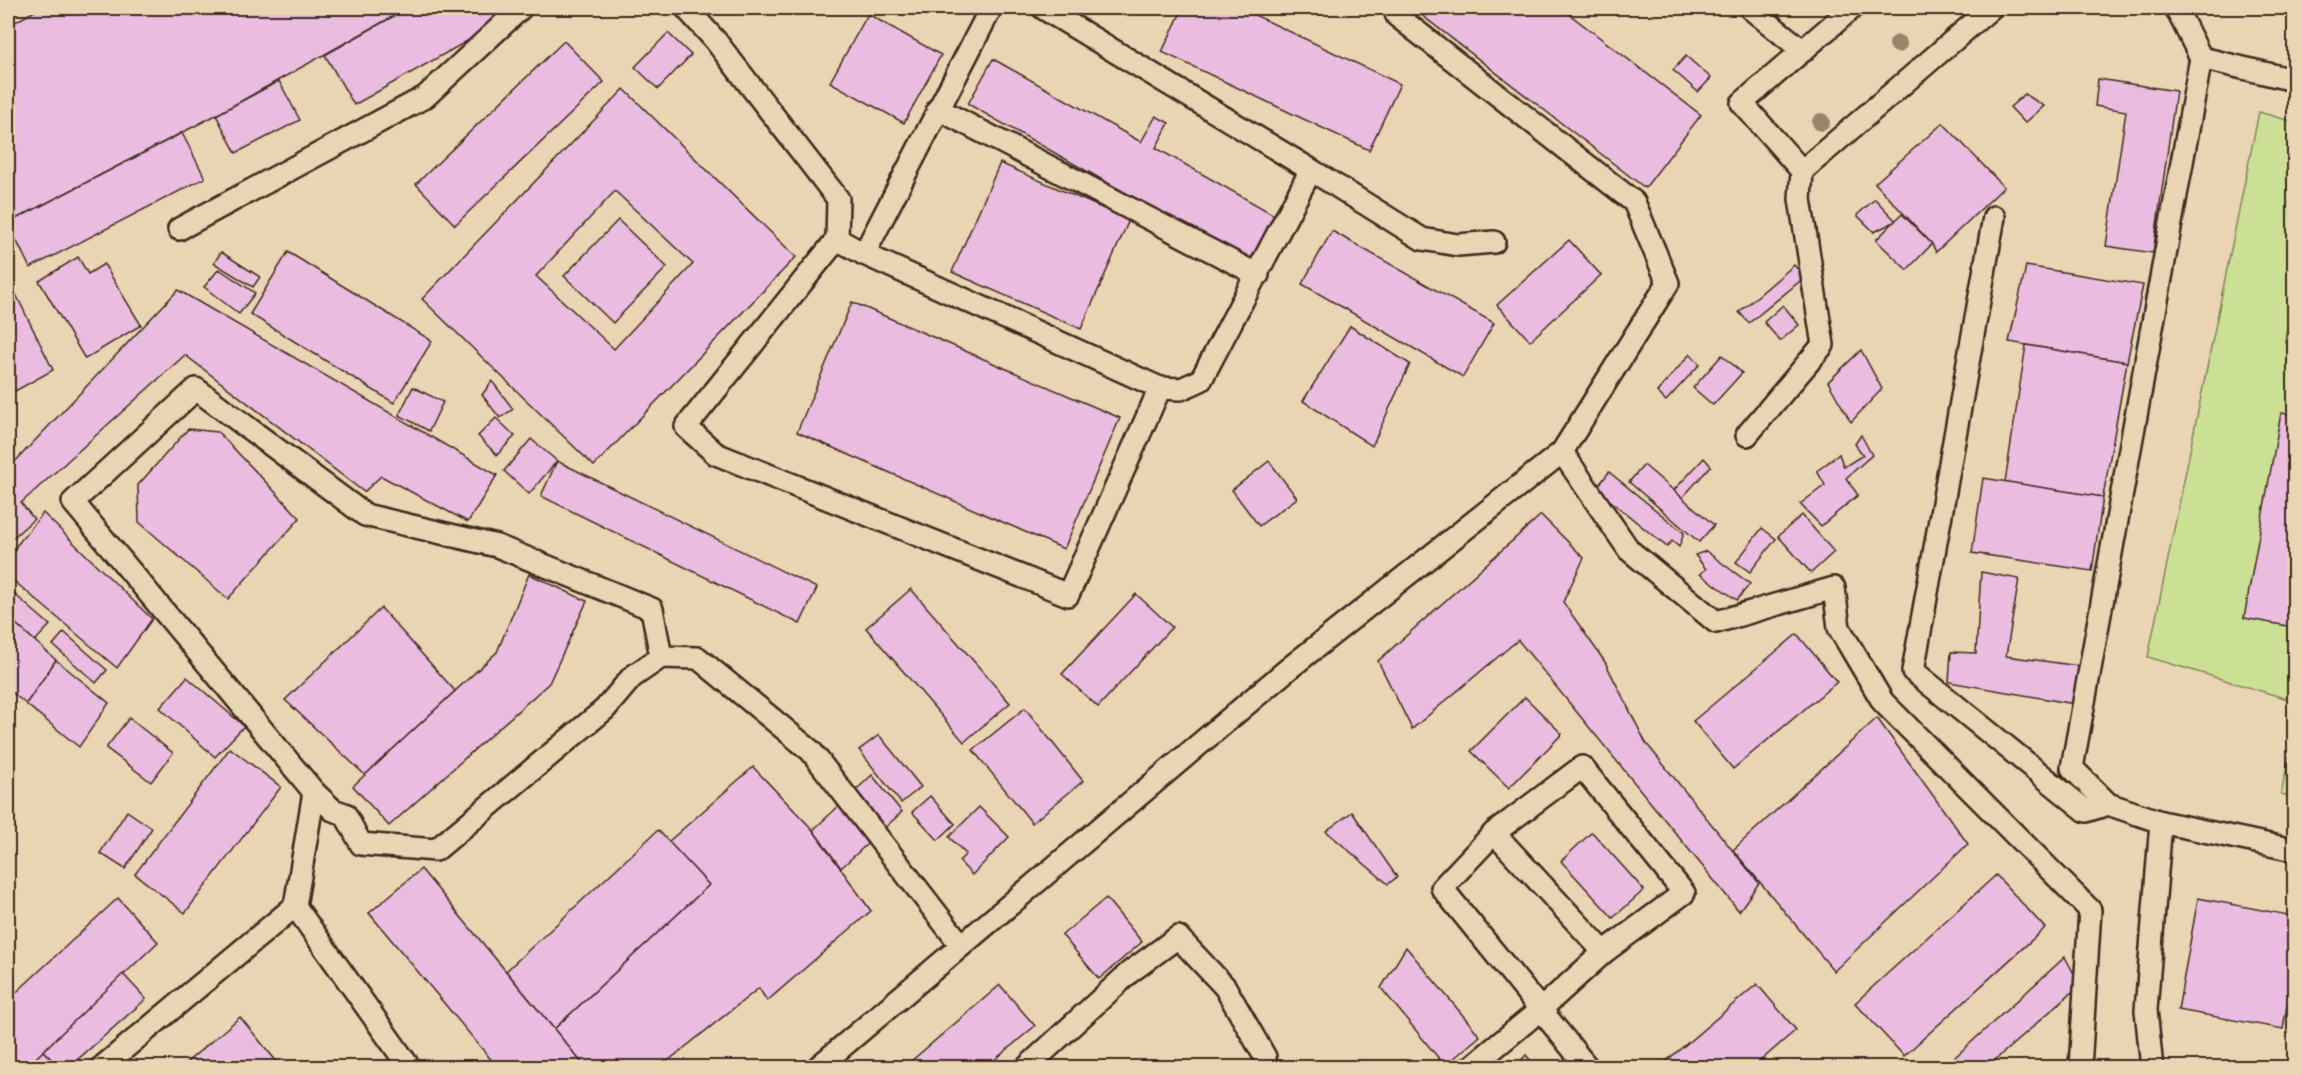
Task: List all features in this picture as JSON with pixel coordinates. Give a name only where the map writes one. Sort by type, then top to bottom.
[{"type":"lane","points":[[179,229],[425,97],[521,8]]},
{"type":"lane","points":[[686,8],[715,40],[838,199],[837,239],[686,427],[716,454],[1068,595],[1160,388]]},
{"type":"lane","points":[[864,254],[991,8]]},
{"type":"lane","points":[[1043,8],[1422,239],[1458,246],[1494,242]]},
{"type":"lane","points":[[818,1068],[1287,670],[1562,452],[1668,283],[1634,202],[1397,16],[1394,8]]},
{"type":"lane","points":[[1750,8],[1803,51]]},
{"type":"lane","points":[[1802,171],[1742,103],[1852,8]]},
{"type":"lane","points":[[1747,435],[1823,345],[1800,199],[1802,171],[1991,8]]},
{"type":"lane","points":[[2176,8],[2201,58],[2072,768],[2108,804],[2161,822],[2295,850]]},
{"type":"lane","points":[[2201,58],[2295,80]]},
{"type":"lane","points":[[938,109],[1258,275]]},
{"type":"lane","points":[[837,239],[864,254],[1160,388],[1181,389],[1201,380],[1311,170]]},
{"type":"lane","points":[[1994,217],[1913,671],[2086,811],[2108,804]]},
{"type":"lane","points":[[661,657],[652,609],[497,546],[365,515],[196,389],[73,502],[314,792],[333,810],[345,814],[361,844],[436,850],[605,709],[632,677],[661,657],[698,658],[811,750],[961,945]]},
{"type":"lane","points":[[1562,452],[1629,550],[1716,622],[1834,588],[1839,628],[1883,702],[2090,910],[2080,1068]]},
{"type":"lane","points":[[1470,1068],[1540,1010],[1604,952],[1684,893],[1582,767],[1494,832],[1442,888],[1540,1010],[1588,1068]]},
{"type":"lane","points":[[101,1068],[296,906],[314,792]]},
{"type":"lane","points":[[2152,1068],[2146,1010],[2161,822]]},
{"type":"lane","points":[[1494,832],[1604,952]]},
{"type":"lane","points":[[296,906],[406,1064]]},
{"type":"lane","points":[[1026,1068],[1130,972],[1179,937],[1225,987],[1265,1057],[1266,1068]]},
{"type":"green space","points":[[2259,112],[2294,122],[2294,701],[2148,657]]},
{"type":"green space","points":[[2294,732],[2294,797],[2281,794]]},
{"type":"building","points":[[40,8],[408,8],[216,115],[8,223],[8,26]]},
{"type":"building","points":[[408,8],[502,8],[508,18],[354,105],[325,55]]},
{"type":"building","points":[[1183,8],[1240,8],[1400,84],[1369,150],[1162,52]]},
{"type":"building","points":[[1423,8],[1561,8],[1701,115],[1645,188],[1419,13]]},
{"type":"building","points":[[2268,8],[2294,8],[2294,12]]},
{"type":"building","points":[[868,14],[941,55],[904,123],[830,82]]},
{"type":"building","points":[[668,33],[691,55],[658,89],[635,67]]},
{"type":"building","points":[[564,41],[604,82],[455,225],[416,184]]},
{"type":"building","points":[[1686,56],[1711,78],[1698,92],[1673,70]]},
{"type":"building","points":[[993,59],[1141,142],[1156,116],[1169,123],[1156,148],[1283,220],[1257,267],[968,104]]},
{"type":"building","points":[[2098,79],[2176,91],[2153,253],[2106,246],[2126,111],[2095,106]]},
{"type":"building","points":[[279,81],[300,120],[236,153],[216,115]]},
{"type":"building","points":[[624,89],[796,257],[594,466],[422,299]],"holes":[[[615,191],[693,264],[614,349],[536,276]]]},
{"type":"building","points":[[2025,94],[2044,106],[2025,123],[2010,107]]},
{"type":"building","points":[[1943,123],[2004,187],[1936,252],[1932,244],[1875,183]]},
{"type":"building","points":[[182,133],[205,178],[30,268],[8,223]]},
{"type":"building","points":[[1000,163],[1129,220],[1081,329],[952,272]]},
{"type":"building","points":[[1875,199],[1896,221],[1874,232],[1857,215]]},
{"type":"building","points":[[1902,214],[1932,244],[1907,270],[1876,240]]},
{"type":"building","points":[[618,220],[667,267],[613,323],[564,276]]},
{"type":"building","points":[[1332,231],[1494,323],[1463,377],[1302,284]]},
{"type":"building","points":[[1569,240],[1601,275],[1530,341],[1497,305]]},
{"type":"building","points":[[221,252],[260,277],[253,287],[214,263]]},
{"type":"building","points":[[288,252],[432,341],[394,403],[250,314]]},
{"type":"building","points":[[78,257],[88,274],[104,264],[141,325],[85,359],[39,281]]},
{"type":"building","points":[[1794,265],[1805,277],[1749,323],[1739,312]]},
{"type":"building","points":[[2026,266],[2143,285],[2127,362],[2009,342]]},
{"type":"building","points":[[219,269],[255,293],[239,314],[204,287]]},
{"type":"building","points":[[8,278],[53,370],[8,395]]},
{"type":"building","points":[[178,290],[497,475],[468,522],[381,476],[364,492],[185,355],[21,503],[34,519],[8,542],[8,469]]},
{"type":"building","points":[[2294,296],[2294,344],[2285,342]]},
{"type":"building","points":[[852,302],[1120,418],[1064,549],[797,432]]},
{"type":"building","points":[[1783,305],[1799,325],[1780,341],[1764,322]]},
{"type":"building","points":[[1350,326],[1410,364],[1372,446],[1303,401]]},
{"type":"building","points":[[2026,345],[2127,362],[2103,497],[2005,482]]},
{"type":"building","points":[[1861,350],[1882,389],[1851,422],[1828,382]]},
{"type":"building","points":[[1690,354],[1700,364],[1666,401],[1657,392]]},
{"type":"building","points":[[1722,355],[1742,373],[1713,405],[1693,388]]},
{"type":"building","points":[[492,381],[513,409],[500,418],[482,395]]},
{"type":"building","points":[[413,387],[443,402],[429,431],[399,415]]},
{"type":"building","points":[[2281,413],[2294,415],[2293,627],[2244,618]]},
{"type":"building","points":[[496,418],[515,436],[497,455],[478,436]]},
{"type":"building","points":[[188,429],[218,432],[300,518],[228,599],[139,522],[138,485]]},
{"type":"building","points":[[1861,435],[1872,455],[1846,478],[1858,495],[1821,526],[1800,504],[1825,485],[1817,471],[1839,454],[1844,467],[1863,455],[1855,444]]},
{"type":"building","points":[[531,439],[557,461],[529,494],[504,471]]},
{"type":"building","points":[[1704,458],[1711,466],[1682,498],[1674,490]]},
{"type":"building","points":[[557,461],[817,588],[800,624],[541,496]]},
{"type":"building","points":[[1269,461],[1297,498],[1259,526],[1232,490]]},
{"type":"building","points":[[1644,465],[1714,525],[1699,542],[1629,482]]},
{"type":"building","points":[[1609,472],[1684,533],[1679,547],[1672,541],[1667,547],[1596,489]]},
{"type":"building","points":[[1983,478],[2103,497],[2092,571],[1972,553]]},
{"type":"building","points":[[43,513],[152,619],[117,668],[8,576],[8,556]]},
{"type":"building","points":[[1541,515],[1584,558],[1563,602],[1605,662],[1646,743],[1759,883],[1739,911],[1518,640],[1412,729],[1378,661]]},
{"type":"building","points":[[1802,515],[1834,552],[1811,573],[1778,536]]},
{"type":"building","points":[[1762,528],[1776,539],[1750,572],[1736,562]]},
{"type":"building","points":[[1706,551],[1750,584],[1737,600],[1700,574],[1706,569],[1695,555]]},
{"type":"building","points":[[1981,572],[2019,579],[2006,656],[2079,666],[2075,704],[1949,682],[1951,652],[1976,653]]},
{"type":"building","points":[[529,574],[587,601],[549,683],[389,826],[353,786],[497,652]]},
{"type":"building","points":[[911,589],[1010,703],[964,742],[866,628]]},
{"type":"building","points":[[12,592],[50,625],[35,641],[8,617],[8,597]]},
{"type":"building","points":[[1136,594],[1172,627],[1098,707],[1062,674]]},
{"type":"building","points":[[381,608],[455,691],[365,775],[285,700]]},
{"type":"building","points":[[8,617],[56,660],[26,704],[8,689]]},
{"type":"building","points":[[64,632],[107,670],[96,683],[53,645]]},
{"type":"building","points":[[1797,634],[1837,682],[1733,769],[1693,721]]},
{"type":"building","points":[[56,660],[109,703],[79,747],[26,704]]},
{"type":"building","points":[[187,677],[244,726],[215,757],[160,708]]},
{"type":"building","points":[[1525,697],[1562,734],[1509,788],[1471,751]]},
{"type":"building","points":[[1025,708],[1083,781],[1032,823],[973,750]]},
{"type":"building","points":[[129,718],[173,753],[151,782],[106,748]]},
{"type":"building","points":[[1877,718],[1968,844],[1834,971],[1733,850]]},
{"type":"building","points":[[879,735],[921,787],[901,803],[859,750]]},
{"type":"building","points":[[230,748],[281,787],[185,913],[135,874]]},
{"type":"building","points":[[753,767],[813,830],[871,911],[767,1001],[759,988],[659,1068],[586,1068],[554,1029],[709,885],[668,842]]},
{"type":"building","points":[[872,775],[902,812],[841,868],[813,830]]},
{"type":"building","points":[[930,796],[955,824],[938,840],[912,812]]},
{"type":"building","points":[[979,807],[1009,837],[972,875],[959,861],[966,854],[949,837]]},
{"type":"building","points":[[127,811],[152,828],[125,869],[100,853]]},
{"type":"building","points":[[1352,812],[1397,877],[1388,884],[1326,831]]},
{"type":"building","points":[[658,830],[709,885],[554,1029],[506,971]]},
{"type":"building","points":[[1592,832],[1644,890],[1613,918],[1561,861]]},
{"type":"building","points":[[421,869],[586,1068],[498,1068],[369,913]]},
{"type":"building","points":[[1996,875],[2045,928],[1904,1056],[1855,1003]]},
{"type":"building","points":[[118,898],[158,942],[26,1068],[8,1068],[8,1000]]},
{"type":"building","points":[[1106,898],[1142,942],[1099,979],[1062,935]]},
{"type":"building","points":[[2198,898],[2294,916],[2294,1001],[2288,1000],[2283,1029],[2178,1010]]},
{"type":"building","points":[[1406,947],[1480,1036],[1445,1066],[1381,988]]},
{"type":"building","points":[[2065,957],[2080,985],[1986,1068],[1943,1068]]},
{"type":"building","points":[[123,974],[146,999],[68,1068],[54,1062],[43,1051]]},
{"type":"building","points":[[1757,984],[1796,1030],[1752,1068],[1658,1068]]},
{"type":"building","points":[[1000,985],[1035,1026],[985,1068],[903,1068]]},
{"type":"building","points":[[240,1017],[282,1068],[180,1068]]},
{"type":"building","points":[[43,1051],[54,1062],[48,1068],[26,1068]]},
{"type":"building","points":[[1526,1055],[1537,1068],[1514,1068]]},
{"type":"building","points":[[54,1062],[66,1068],[48,1068]]}]
